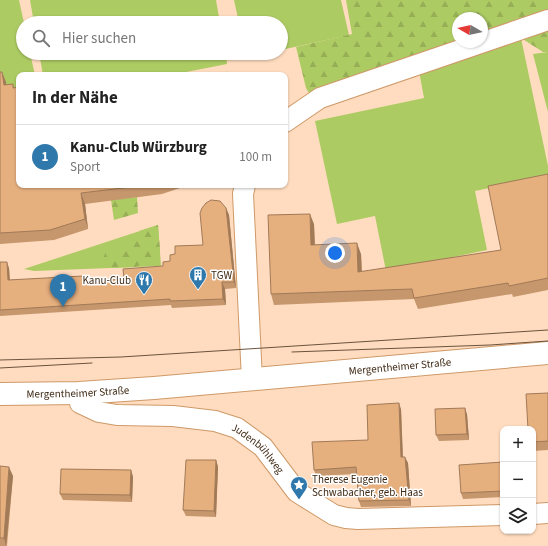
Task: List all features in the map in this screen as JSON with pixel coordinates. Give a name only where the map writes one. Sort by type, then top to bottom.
[{"type":"main road","name":"Mergentheimer Straße","points":[[0,394],[79,393],[148,389],[548,354]]},
{"type":"street","points":[[288,120],[320,98],[548,20]]},
{"type":"street","points":[[244,188],[243,194],[252,380]]},
{"type":"street","name":"Judenbühlweg","points":[[79,393],[80,403],[99,412],[117,415],[187,418],[216,421],[237,428],[263,447],[297,492],[334,515],[358,519],[500,515]]},
{"type":"street","points":[[536,514],[548,513]]},
{"type":"green space","points":[[0,0],[19,0],[22,16],[16,16],[16,60],[32,60],[34,72],[16,72],[16,107],[0,83]]},
{"type":"green space","points":[[30,0],[216,0],[219,16],[33,16]]},
{"type":"green space","points":[[234,0],[341,0],[349,35],[288,48],[288,16],[237,16]]},
{"type":"green space","points":[[346,0],[548,0],[548,52],[543,52],[521,38],[488,38],[488,12],[452,12],[452,44],[310,95],[306,88],[296,47],[352,34]]},
{"type":"green space","points":[[521,38],[548,166],[548,176],[475,191],[487,250],[386,271],[375,216],[337,224],[315,121],[424,98],[419,71]]},
{"type":"green space","points":[[548,52],[548,112],[533,54]]},
{"type":"green space","points":[[40,60],[227,60],[227,64],[186,72],[42,72]]},
{"type":"green space","points":[[137,197],[138,213],[114,220],[111,200]]},
{"type":"green space","points":[[158,225],[161,266],[34,271],[24,269]]},
{"type":"green space","points":[[158,225],[160,250],[151,261],[135,267],[106,267],[103,259],[106,251],[131,244],[137,237],[139,231]]},
{"type":"building","points":[[0,72],[2,72],[4,85],[13,84],[13,88],[16,88],[16,188],[123,188],[81,193],[85,219],[50,230],[0,233]]},
{"type":"building","points":[[548,174],[548,278],[509,286],[508,283],[414,298],[412,289],[271,294],[268,215],[310,214],[311,245],[357,243],[358,272],[501,250],[488,186]]},
{"type":"building","points":[[211,200],[220,201],[226,208],[234,282],[222,282],[223,299],[170,301],[170,299],[0,310],[0,262],[7,262],[8,280],[83,276],[83,282],[124,279],[123,269],[163,266],[163,262],[170,261],[170,255],[175,254],[175,246],[203,245],[200,213],[206,203]]},
{"type":"building","points":[[548,393],[548,441],[536,442],[536,426],[528,426],[526,394]]},
{"type":"building","points":[[399,403],[401,457],[405,457],[409,500],[359,501],[356,467],[314,470],[312,442],[368,440],[367,405]]},
{"type":"building","points":[[465,408],[467,434],[436,435],[435,409]]},
{"type":"building","points":[[186,460],[216,460],[214,511],[183,510]]},
{"type":"building","points":[[500,462],[500,491],[461,493],[459,465]]},
{"type":"building","points":[[0,466],[9,467],[4,538],[0,538]]},
{"type":"building","points":[[61,469],[131,470],[130,495],[60,494]]},
{"type":"tram line","points":[[0,360],[121,357],[548,330]]},
{"type":"tram line","points":[[292,352],[490,345],[548,341]]},
{"type":"tram line","points":[[0,368],[92,363]]},
{"type":"place","name":"TGW","points":[[198,290]]},
{"type":"place","name":"Kanu-Club","points":[[144,295]]},
{"type":"place","name":"Kanu-Club Würzburg","points":[[63,307]]},
{"type":"place","name":"Therese Eugenie Schwabacher, geb. Haas","points":[[299,500]]}]
